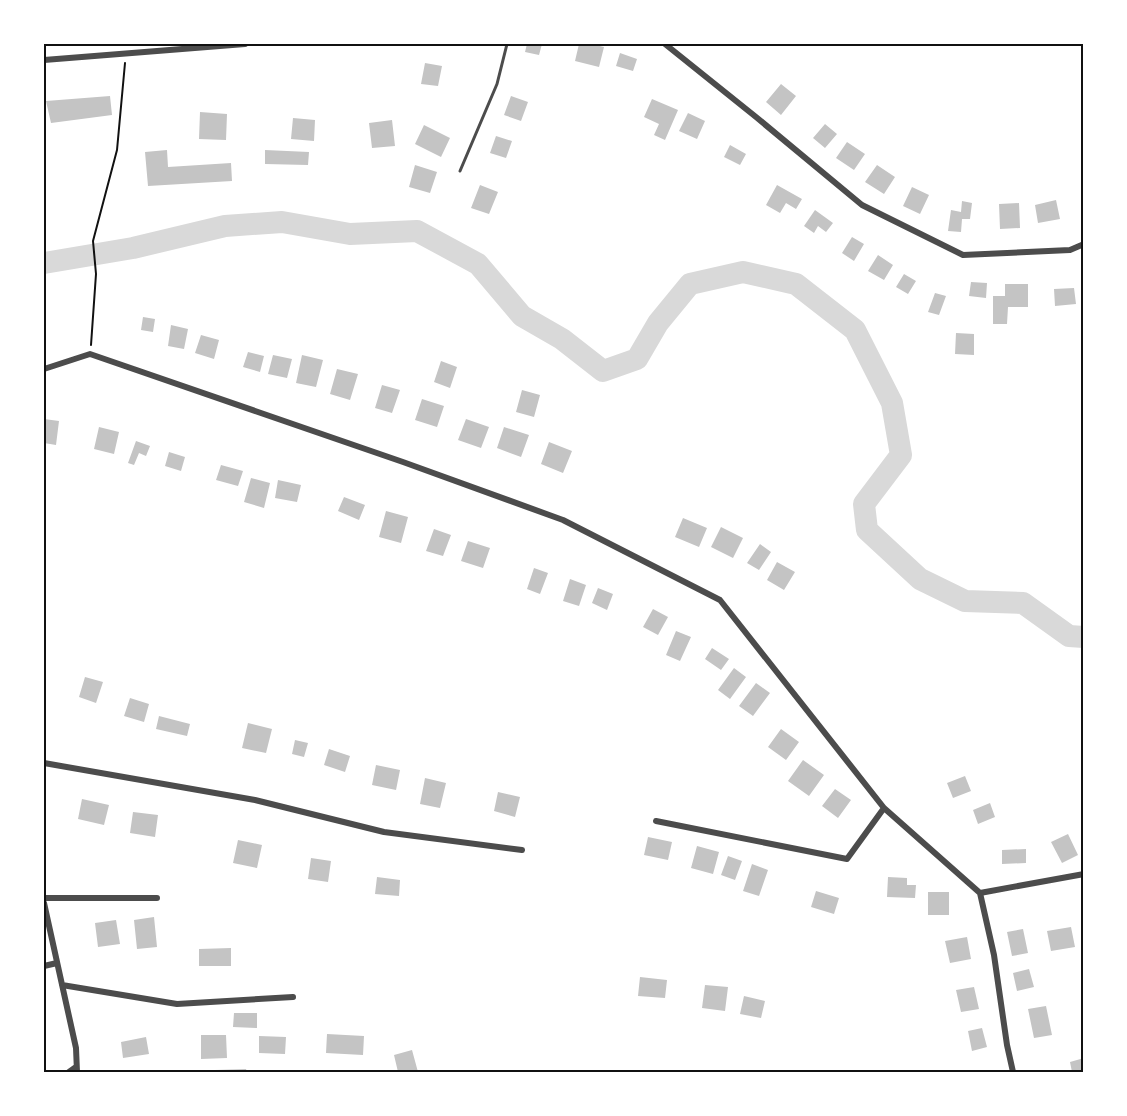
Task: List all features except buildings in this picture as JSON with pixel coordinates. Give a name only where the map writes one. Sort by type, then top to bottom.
[{"type":"street","points":[[44,60],[245,44]]},
{"type":"street","points":[[665,44],[862,205],[963,255],[1070,250],[1083,244]]},
{"type":"street","points":[[44,369],[90,354],[563,520],[720,600],[884,808],[980,893],[994,955],[1013,1072]]},
{"type":"street","points":[[44,763],[255,800],[384,832],[522,850]]},
{"type":"street","points":[[656,821],[847,859],[884,808]]},
{"type":"street","points":[[980,893],[1083,874]]},
{"type":"street","points":[[44,898],[157,898]]},
{"type":"street","points":[[44,903],[76,1048],[77,1070],[69,1072]]},
{"type":"street","points":[[44,966],[57,963]]},
{"type":"street","points":[[62,985],[177,1004],[293,997]]},
{"type":"lane","points":[[460,171],[497,84],[507,44]]},
{"type":"path","points":[[90,354],[96,274],[93,241],[117,150],[126,53]]},
{"type":"waterway","points":[[44,263],[133,248],[225,226],[282,222],[350,234],[417,231],[478,264],[522,316],[562,339],[603,371],[637,359],[658,323],[690,284],[743,272],[796,284],[855,330],[892,403],[901,455],[864,504],[867,530],[920,579],[965,601],[1023,603],[1069,636],[1084,637]]}]
